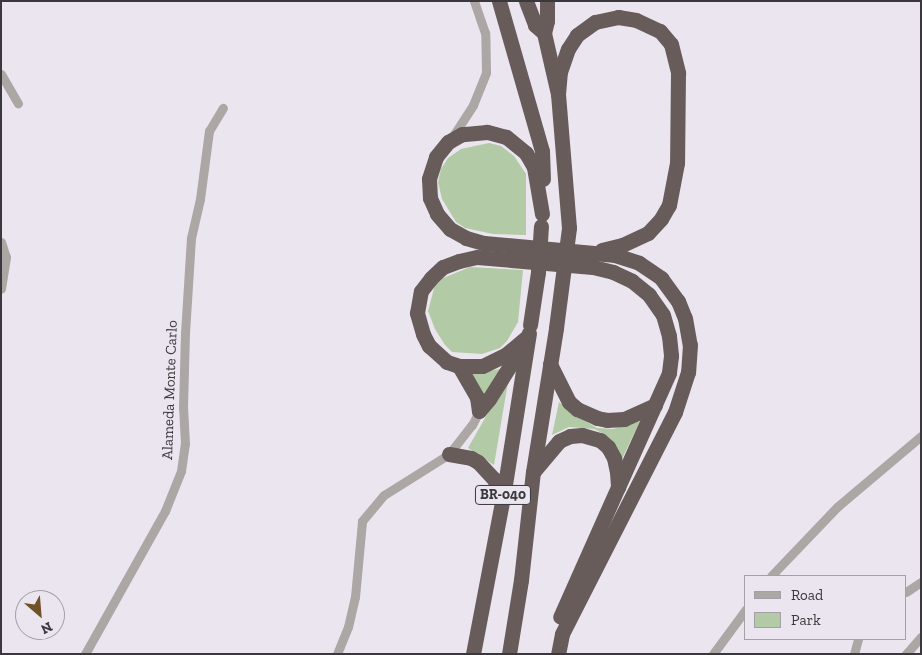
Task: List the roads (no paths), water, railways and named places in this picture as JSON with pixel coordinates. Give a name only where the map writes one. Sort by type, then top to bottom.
[{"type":"highway","name":"BR-040","points":[[473,654],[502,498],[529,330],[538,272],[541,220],[542,151],[499,1]]},
{"type":"highway","name":"BR-040","points":[[509,654],[521,580],[533,472],[556,328],[569,228],[558,94],[544,32],[535,25],[526,1]]},
{"type":"highway","points":[[544,32],[547,21],[546,1]]},
{"type":"highway","points":[[558,94],[560,72],[568,49],[577,35],[595,22],[618,16],[636,20],[660,31],[671,44],[678,73],[677,163],[669,205],[661,220],[641,237],[622,245],[591,252]]},
{"type":"highway","points":[[541,220],[534,167],[520,147],[506,137],[487,132],[462,134],[448,142],[436,158],[429,190],[437,214],[450,229],[466,238],[484,243],[615,255],[640,263],[654,272],[667,285],[678,301],[685,318],[689,336],[689,361],[683,391],[675,412],[562,634],[558,654]]},
{"type":"highway","points":[[529,330],[494,361],[482,366],[459,366],[448,362],[429,346],[419,321],[418,307],[421,292],[431,278],[444,267],[459,261],[478,258],[593,267],[613,272],[632,281],[649,295],[663,315],[668,328],[671,356],[667,382],[553,631],[548,654]]},
{"type":"highway","points":[[479,411],[489,399],[529,330]]},
{"type":"highway","points":[[550,364],[569,402],[587,414],[607,420],[624,419],[655,405]]},
{"type":"highway","points":[[459,366],[477,398],[479,411]]},
{"type":"highway","points":[[533,472],[559,441],[570,436],[582,434],[600,440],[608,447],[614,458],[618,487]]},
{"type":"highway","points":[[448,454],[471,458],[478,462],[494,479],[502,498]]},
{"type":"street","points":[[448,142],[473,105],[486,72],[485,32],[474,1]]},
{"type":"street","points":[[1,74],[18,103]]},
{"type":"street","name":"Alameda Monte Carlo","points":[[85,654],[165,512],[181,471],[185,444],[183,408],[185,333],[191,238],[200,199],[209,131],[223,108]]},
{"type":"street","points":[[1,242],[6,257],[1,289]]},
{"type":"street","points":[[337,654],[348,627],[355,597],[362,521],[384,495],[448,454],[472,425],[479,411]]},
{"type":"street","points":[[772,575],[837,507],[921,436]]},
{"type":"street","points":[[907,591],[921,582]]},
{"type":"street","points":[[713,654],[744,612]]},
{"type":"street","points":[[906,654],[921,637]]},
{"type":"street","points":[[854,654],[858,640]]}]
